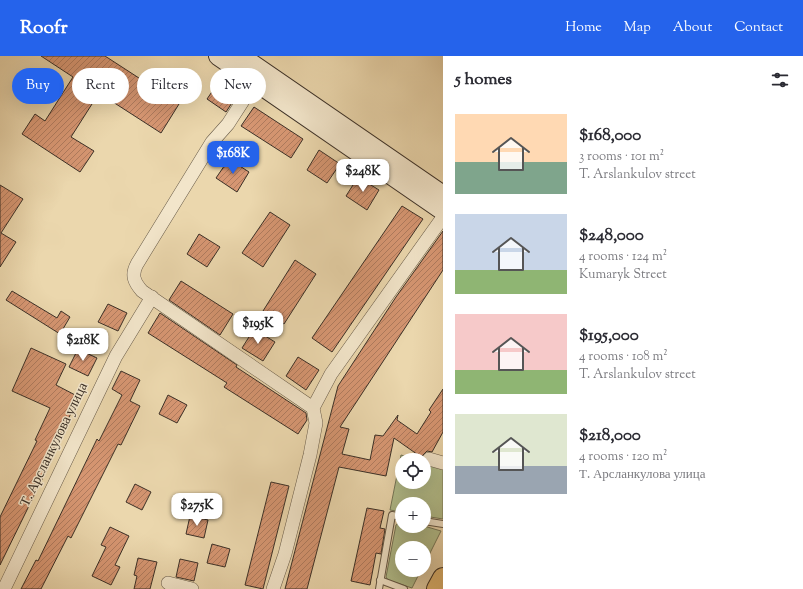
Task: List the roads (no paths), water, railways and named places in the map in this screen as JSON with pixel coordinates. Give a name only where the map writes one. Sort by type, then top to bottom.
[{"type":"main road","points":[[218,56],[235,68]]},
{"type":"main road","points":[[241,56],[443,195]]},
{"type":"main road","points":[[266,90],[443,211]]},
{"type":"street","points":[[240,104],[228,124],[212,142],[135,268],[134,281],[142,291],[313,408]]},
{"type":"street","points":[[273,589],[285,554],[310,456],[316,423],[313,408],[331,374],[443,217]]},
{"type":"street","name":"Т. Арсланкулова улица","points":[[4,589],[116,356],[152,297]]},
{"type":"street","points":[[431,460],[443,463]]},
{"type":"street","points":[[168,583],[192,589]]},
{"type":"lane","points":[[379,589],[392,516],[395,516]]},
{"type":"lane","points":[[431,522],[443,524]]},
{"type":"lane","points":[[380,580],[404,589]]}]
